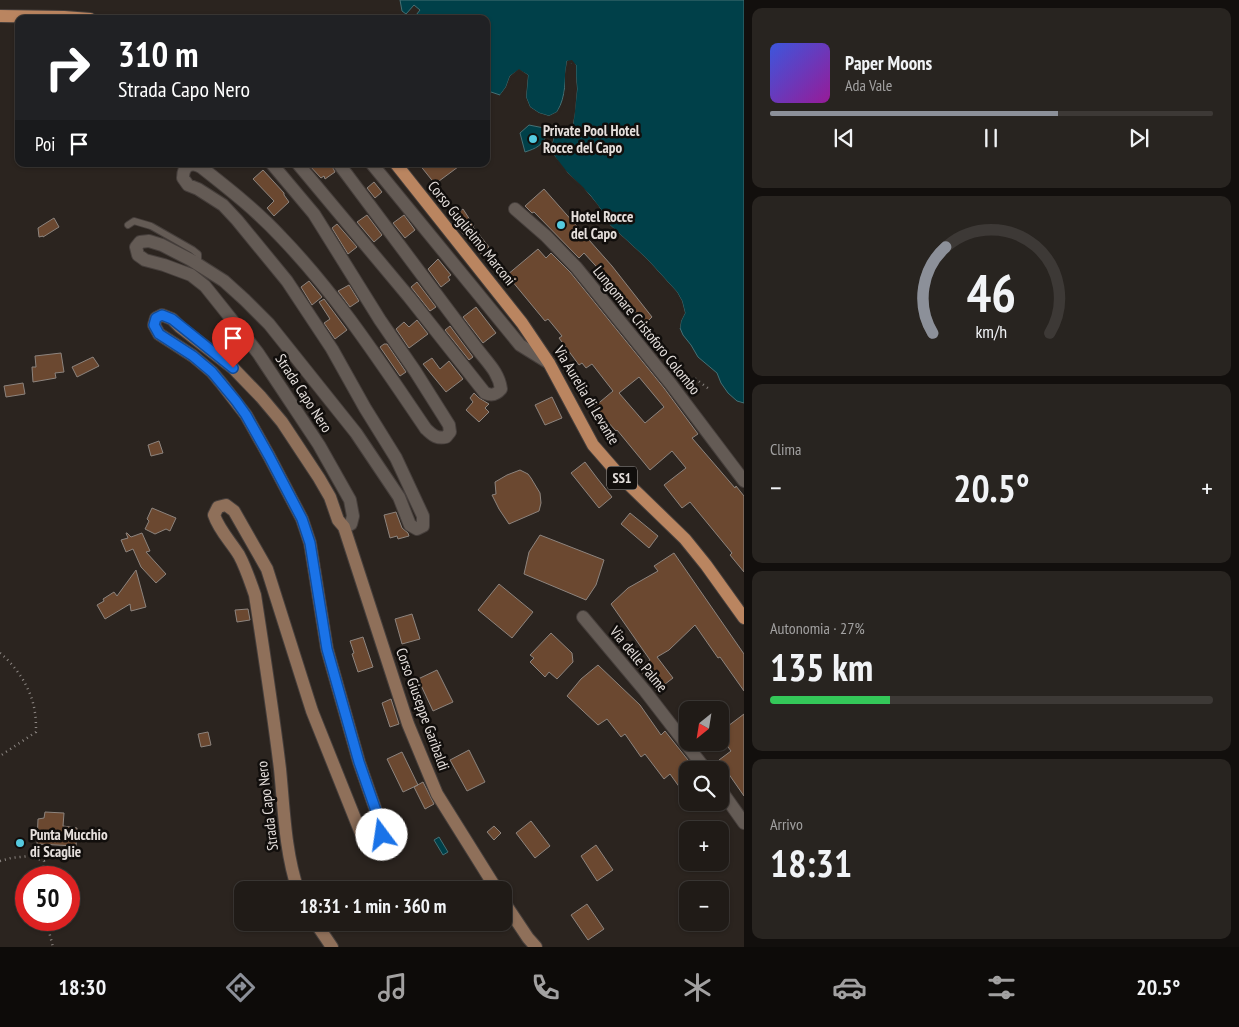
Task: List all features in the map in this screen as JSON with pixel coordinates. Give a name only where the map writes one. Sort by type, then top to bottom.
[{"type":"main road","points":[[0,16],[15,16]]},
{"type":"main road","name":"Corso Guglielmo Marconi","points":[[398,167],[522,323]]},
{"type":"main road","name":"Strada Capo Nero","points":[[295,881],[288,845],[255,595],[238,554],[216,522],[214,515],[218,507],[226,505],[234,511],[267,568],[312,711],[362,836],[371,842],[378,840],[382,835],[382,828],[359,762],[327,649],[310,543],[302,519],[269,456],[236,401],[212,372],[193,356],[159,334],[154,325],[156,318],[162,315],[172,319],[233,368],[261,397],[282,422],[319,478],[330,497],[338,520],[344,527]]},
{"type":"main road","name":"Via Aurelia di Levante","points":[[522,323],[549,363],[593,445],[620,476],[685,539],[744,618]]},
{"type":"main road","name":"Corso Giuseppe Garibaldi","points":[[344,527],[412,732],[437,794],[491,881]]},
{"type":"main road","points":[[512,914],[536,947]]},
{"type":"main road","points":[[321,931],[332,947]]},
{"type":"street","name":"Strada Capo Nero","points":[[186,167],[183,171],[183,178],[188,185],[223,205],[288,281],[332,349],[396,458],[423,516],[423,526],[417,529],[410,525],[399,497],[356,433],[269,324],[245,300],[224,281],[175,251],[149,241],[140,242],[136,247],[138,254],[146,260],[191,275],[205,286],[258,352],[319,445],[350,500],[353,516],[351,524],[344,527]]},
{"type":"street","name":"Strada Capo Nero","points":[[201,167],[244,201],[305,263],[350,320],[426,429],[434,436],[446,437],[450,432],[449,425],[444,417],[380,320],[314,214],[275,167]]},
{"type":"street","points":[[301,167],[409,297],[485,393],[491,395],[498,394],[501,390],[496,373],[341,167]]},
{"type":"street","points":[[374,167],[447,258],[520,344],[549,363]]},
{"type":"street","name":"Lungomare Cristoforo Colombo","points":[[515,209],[576,266],[670,383],[744,481]]},
{"type":"street","name":"Via delle Palme","points":[[583,617],[645,691],[699,761]]},
{"type":"street","points":[[729,802],[744,823]]},
{"type":"lane","points":[[128,225],[134,221],[156,228],[198,254],[198,264]]},
{"type":"path","points":[[670,383],[688,386],[693,377],[709,389]]},
{"type":"path","points":[[0,654],[18,671],[31,695],[36,713],[36,732],[0,756]]},
{"type":"path","points":[[0,861],[30,856],[44,861],[44,866]]},
{"type":"path","points":[[49,931],[53,947]]},
{"type":"water","points":[[400,0],[744,0],[744,403],[737,401],[728,393],[717,373],[698,357],[683,335],[680,328],[685,313],[677,292],[647,259],[610,225],[590,195],[560,165],[554,155],[552,145],[554,135],[573,124],[577,89],[576,65],[567,61],[564,93],[557,112],[549,116],[539,113],[530,107],[526,97],[528,75],[519,70],[510,76],[506,87],[500,95],[490,91],[490,15],[416,15],[420,10],[414,5],[406,14],[402,11]]},
{"type":"water","name":"Private Pool Hotel Rocce del Capo","points":[[529,125],[544,128],[547,135],[538,146],[525,152],[520,133]]},
{"type":"water","points":[[439,837],[448,852],[443,855],[434,840]]},
{"type":"pier","points":[[572,60],[576,65],[577,89],[573,124],[554,135],[552,145],[554,155],[598,205],[610,225],[647,259],[677,292],[685,313],[680,328],[678,328],[678,321],[682,313],[680,302],[675,294],[645,260],[608,226],[596,206],[566,175],[552,156],[549,145],[552,134],[570,123],[573,111],[574,66],[569,63],[567,74],[568,89],[565,103],[559,114],[550,118],[538,115],[528,108],[523,98],[526,76],[519,72],[512,78],[508,88],[501,97],[500,95],[506,87],[510,76],[519,69],[528,75],[526,97],[530,107],[539,113],[549,116],[557,112],[563,102],[567,61]]},
{"type":"building","points":[[311,167],[332,167],[335,172],[325,179],[324,176],[321,178]]},
{"type":"building","points":[[421,167],[458,167],[435,184]]},
{"type":"building","points":[[263,170],[284,193],[289,202],[274,216],[267,208],[274,201],[253,179]]},
{"type":"building","points":[[374,182],[382,192],[375,198],[367,188]]},
{"type":"building","name":"Hotel Rocce del Capo","points":[[544,189],[612,266],[652,317],[645,324],[584,253],[579,258],[534,212],[532,213],[525,206]]},
{"type":"building","points":[[463,209],[473,227],[489,247],[481,254],[458,228],[460,226],[452,217]]},
{"type":"building","points":[[367,215],[382,235],[374,242],[357,222]]},
{"type":"building","points":[[404,215],[415,230],[405,238],[393,223]]},
{"type":"building","points":[[54,218],[59,227],[43,237],[39,237],[38,228]]},
{"type":"building","points":[[337,224],[357,247],[348,254],[332,228]]},
{"type":"building","points":[[538,249],[546,258],[551,253],[570,272],[664,388],[698,434],[692,438],[744,496],[744,572],[730,555],[732,553],[690,502],[682,508],[664,485],[686,468],[672,451],[650,470],[617,430],[594,407],[613,391],[592,364],[586,368],[582,363],[579,365],[559,338],[562,336],[548,319],[545,321],[507,275]],"holes":[[[639,377],[664,407],[645,423],[619,393]]]},
{"type":"building","points":[[438,259],[451,275],[448,277],[450,280],[441,287],[428,269]]},
{"type":"building","points":[[309,281],[322,297],[312,305],[301,287]]},
{"type":"building","points":[[417,282],[436,307],[430,311],[411,287]]},
{"type":"building","points":[[349,285],[359,301],[350,307],[338,291]]},
{"type":"building","points":[[324,299],[347,330],[335,339],[324,323],[330,319],[319,302]]},
{"type":"building","points":[[476,307],[496,333],[483,343],[463,317]]},
{"type":"building","points":[[417,320],[428,334],[409,348],[396,329],[404,322],[409,327]]},
{"type":"building","points":[[450,326],[473,357],[469,360],[445,330]]},
{"type":"building","points":[[387,344],[406,372],[400,376],[380,347]]},
{"type":"building","points":[[61,353],[64,372],[55,373],[56,378],[33,382],[32,367],[36,367],[35,356]]},
{"type":"building","points":[[93,357],[99,366],[77,377],[72,367]]},
{"type":"building","points":[[432,358],[440,369],[449,361],[463,379],[446,392],[423,364]]},
{"type":"building","points":[[23,383],[25,394],[6,397],[4,386]]},
{"type":"building","points":[[474,393],[489,404],[485,408],[489,412],[479,422],[466,410],[473,402],[470,398]]},
{"type":"building","points":[[552,397],[562,418],[545,425],[535,405]]},
{"type":"building","points":[[159,441],[163,453],[151,456],[148,445]]},
{"type":"building","points":[[585,462],[612,497],[599,508],[571,473]]},
{"type":"building","points":[[520,470],[531,478],[540,493],[541,503],[539,511],[509,524],[492,495],[496,494],[495,482]]},
{"type":"building","points":[[152,508],[176,518],[170,531],[166,529],[155,534],[145,529]]},
{"type":"building","points":[[396,512],[402,528],[409,536],[398,539],[397,536],[390,538],[384,515]]},
{"type":"building","points":[[630,513],[658,536],[649,548],[621,524]]},
{"type":"building","points":[[126,533],[131,537],[142,533],[150,551],[146,552],[166,574],[156,583],[141,567],[133,549],[126,552],[121,540],[128,538]]},
{"type":"building","points":[[540,535],[604,560],[596,585],[586,600],[524,574],[529,552]]},
{"type":"building","points":[[674,553],[744,654],[744,691],[695,625],[669,650],[657,657],[673,678],[656,691],[639,668],[650,660],[611,604],[628,588],[658,571],[654,566]]},
{"type":"building","points":[[136,570],[146,607],[131,611],[130,604],[105,619],[97,605],[114,592],[117,596]]},
{"type":"building","points":[[499,584],[533,612],[512,638],[478,610]]},
{"type":"building","points":[[248,609],[250,620],[237,622],[235,610]]},
{"type":"building","points":[[412,614],[420,639],[402,644],[395,619]]},
{"type":"building","points":[[551,633],[572,653],[573,662],[557,679],[549,672],[545,677],[530,662],[534,658],[530,655]]},
{"type":"building","points":[[363,637],[373,667],[358,672],[350,641]]},
{"type":"building","points":[[598,665],[640,705],[661,735],[665,731],[689,761],[679,761],[679,786],[670,774],[664,779],[645,754],[641,757],[625,734],[621,737],[607,719],[598,725],[567,696],[581,679]]},
{"type":"building","points":[[437,670],[453,702],[433,711],[418,679]]},
{"type":"building","points":[[391,699],[399,724],[390,727],[382,703]]},
{"type":"building","points":[[744,714],[744,796],[729,774],[729,761],[719,760],[731,751],[729,748],[729,725]]},
{"type":"building","points":[[208,732],[211,745],[201,747],[198,734]]},
{"type":"building","points":[[469,750],[485,782],[467,791],[450,760]]},
{"type":"building","points":[[402,752],[418,785],[403,792],[387,759]]},
{"type":"building","points":[[423,782],[434,804],[425,809],[414,787]]},
{"type":"building","points":[[45,812],[64,813],[63,826],[77,828],[76,846],[37,844],[38,819],[44,818]]},
{"type":"building","points":[[531,821],[550,846],[535,858],[516,833]]},
{"type":"building","points":[[494,826],[501,833],[494,840],[487,832]]},
{"type":"building","points":[[596,845],[613,870],[597,881],[581,856]]},
{"type":"building","points":[[587,904],[604,929],[588,940],[571,915]]},
{"type":"place","name":"Private Pool Hotel Rocce del Capo","points":[[533,139]]},
{"type":"place","name":"Hotel Rocce del Capo","points":[[561,225]]},
{"type":"place","name":"Punta Mucchio di Scaglie","points":[[20,843]]},
{"type":"route","points":[[233,368],[172,319],[162,315],[156,318],[154,325],[159,334],[193,356],[212,372],[236,401],[269,456],[302,519],[310,543],[327,649],[359,762],[382,828],[382,835]]}]
